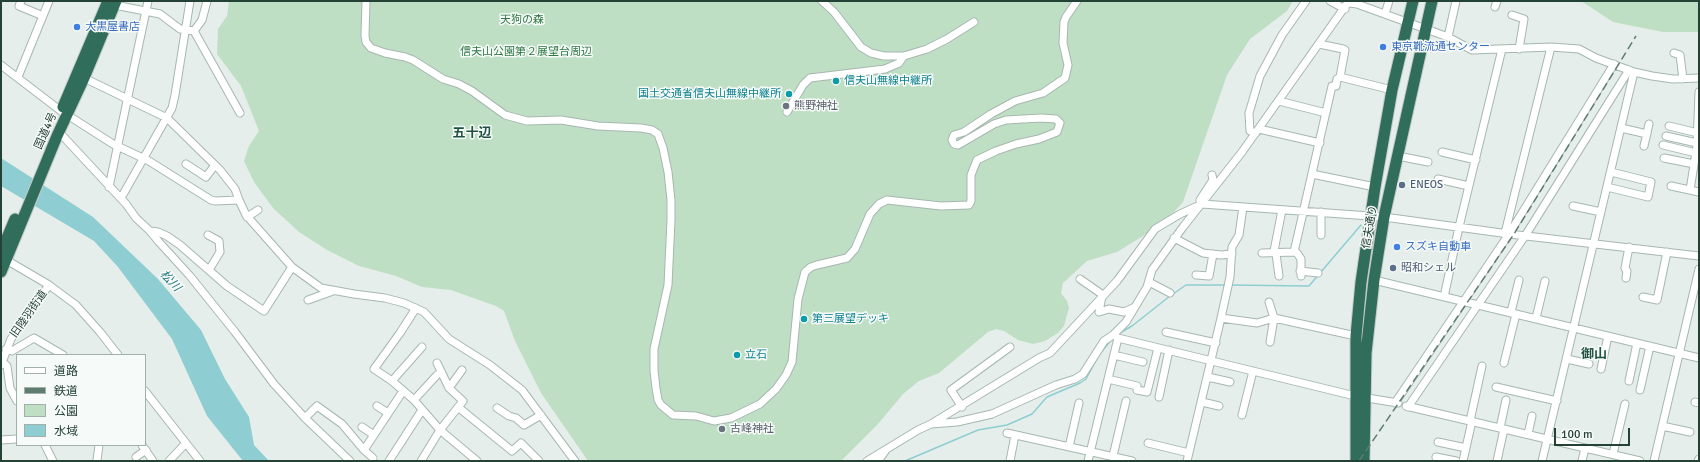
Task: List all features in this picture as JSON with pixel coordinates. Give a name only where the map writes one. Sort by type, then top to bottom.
[{"type":"highway","name":"信夫通り","points":[[1364,461],[1356,336],[1375,187],[1392,90],[1413,1]]},
{"type":"highway","name":"信夫通り","points":[[1356,461],[1360,396],[1368,322],[1384,217],[1432,1]]},
{"type":"highway","name":"国道4号","points":[[64,113],[84,78],[109,2]]},
{"type":"highway","name":"国道4号","points":[[1,272],[4,255],[56,133],[109,2]]},
{"type":"street","points":[[21,1],[18,6],[43,16]]},
{"type":"street","points":[[18,77],[49,1]]},
{"type":"street","points":[[109,186],[148,1]]},
{"type":"street","points":[[121,198],[167,118],[176,95],[190,1]]},
{"type":"street","points":[[194,31],[202,20],[206,1]]},
{"type":"street","points":[[366,1],[364,30],[368,46],[379,52],[413,60],[443,78],[472,91],[504,115],[527,121],[561,120],[598,126],[641,128],[652,130],[658,134],[663,148],[668,172],[671,200],[671,220],[668,285],[654,349],[654,371],[658,400],[673,415],[696,416],[714,421],[731,418],[760,404],[776,389],[786,375],[792,362],[798,299],[806,272],[811,267],[817,265],[848,258],[855,249],[870,214],[879,204],[887,200],[941,206],[968,205],[971,201],[971,175],[977,160],[1016,144],[1038,140],[1057,132],[1060,123],[1056,119],[1041,118],[1006,120],[994,124],[958,145],[954,144],[952,140],[954,135],[964,132],[991,114],[1015,101],[1043,93],[1064,78],[1068,65],[1063,43],[1064,22],[1077,1]]},
{"type":"street","points":[[822,1],[834,12],[858,44],[866,50],[884,56],[904,56],[934,46],[974,22]]},
{"type":"street","points":[[1306,1],[1282,35],[1260,76],[1249,113],[1250,130],[1320,143]]},
{"type":"street","points":[[1330,1],[1357,4],[1448,37],[1472,50],[1551,47],[1579,49],[1631,71],[1652,76],[1683,79],[1699,78]]},
{"type":"street","points":[[1385,14],[1389,1]]},
{"type":"street","points":[[1448,37],[1456,1]]},
{"type":"street","points":[[109,2],[160,14],[180,29],[194,31]]},
{"type":"street","points":[[1088,461],[1114,355],[1116,336],[1126,322],[1149,282],[1152,270],[1174,238],[1202,204],[1257,131],[1348,4]]},
{"type":"street","points":[[1512,15],[1524,19],[1519,49]]},
{"type":"street","points":[[194,31],[240,113]]},
{"type":"street","points":[[1294,252],[1332,86],[1336,86],[1337,79],[1340,77],[1345,50],[1319,44]]},
{"type":"street","points":[[1507,234],[1551,47]]},
{"type":"street","points":[[1444,297],[1459,227],[1502,50]]},
{"type":"street","points":[[1674,54],[1680,56],[1683,79]]},
{"type":"street","points":[[787,112],[803,85],[810,78],[885,69],[900,63],[904,56]]},
{"type":"street","points":[[931,424],[957,422],[992,414],[1056,385],[1075,379],[1083,374],[1104,341],[1116,336],[1158,348],[1360,396],[1397,403],[1465,301],[1614,64]]},
{"type":"street","points":[[1,65],[64,113],[113,144],[144,158],[211,200],[239,200]]},
{"type":"street","points":[[1542,461],[1611,172],[1621,128],[1631,71]]},
{"type":"street","points":[[1631,71],[1525,236],[1407,406],[1528,434],[1617,457],[1640,461]]},
{"type":"street","points":[[1340,77],[1392,90]]},
{"type":"street","points":[[84,78],[167,118],[216,165],[235,189],[247,216],[292,267],[321,288],[385,298],[404,303],[424,312],[449,339],[510,380],[522,390],[575,461]]},
{"type":"street","points":[[1690,190],[1698,133],[1699,92]]},
{"type":"street","points":[[1279,101],[1326,112]]},
{"type":"street","points":[[1644,146],[1649,124]]},
{"type":"street","points":[[1669,126],[1698,133]]},
{"type":"street","points":[[1621,128],[1647,134]]},
{"type":"street","points":[[56,133],[121,198],[136,218],[150,231],[235,332],[274,384],[305,418],[350,461]]},
{"type":"street","points":[[1666,136],[1697,143]]},
{"type":"street","points":[[1663,145],[1696,153]]},
{"type":"street","points":[[1442,152],[1476,160]]},
{"type":"street","points":[[1398,156],[1428,162]]},
{"type":"street","points":[[1664,158],[1694,164]]},
{"type":"street","points":[[186,164],[206,177],[216,165]]},
{"type":"street","points":[[1607,188],[1648,197],[1651,182],[1611,172]]},
{"type":"street","points":[[1312,174],[1375,187]]},
{"type":"street","points":[[1202,204],[1200,201],[1201,198],[1213,180],[1212,175]]},
{"type":"street","points":[[1438,179],[1469,186]]},
{"type":"street","points":[[1671,186],[1699,192]]},
{"type":"street","points":[[867,461],[918,430],[962,407],[1039,358],[1050,353],[1117,282],[1155,229],[1180,214],[1202,204],[1384,217],[1507,234],[1699,256]]},
{"type":"street","points":[[1573,206],[1601,212]]},
{"type":"street","points":[[1187,461],[1216,343],[1230,278],[1232,247],[1238,235],[1243,207]]},
{"type":"street","points":[[247,216],[258,210]]},
{"type":"street","points":[[1278,276],[1274,252],[1282,210]]},
{"type":"street","points":[[1321,212],[1321,235]]},
{"type":"street","points":[[150,231],[158,232],[167,236],[180,245],[227,286],[264,311],[292,267]]},
{"type":"street","points":[[208,235],[219,241],[220,252],[208,270]]},
{"type":"street","points":[[1174,238],[1199,251],[1213,254],[1232,254]]},
{"type":"street","points":[[1626,278],[1627,271],[1625,268],[1630,247]]},
{"type":"street","points":[[1262,253],[1294,252],[1300,256],[1301,274],[1318,273]]},
{"type":"street","points":[[1643,297],[1657,300],[1667,252]]},
{"type":"street","points":[[1196,275],[1209,276],[1213,254]]},
{"type":"street","points":[[4,255],[76,305],[117,354]]},
{"type":"street","points":[[1654,461],[1699,269]]},
{"type":"street","points":[[1080,279],[1103,296]]},
{"type":"street","points":[[1374,280],[1699,358]]},
{"type":"street","points":[[1504,363],[1519,280]]},
{"type":"street","points":[[1536,318],[1545,281]]},
{"type":"street","points":[[1149,282],[1170,293]]},
{"type":"street","name":"旧陸羽街道","points":[[1,362],[11,339],[49,285]]},
{"type":"street","points":[[308,300],[334,290]]},
{"type":"street","points":[[1103,296],[1099,312],[1109,309],[1124,312],[1135,307]]},
{"type":"street","points":[[1269,302],[1274,318],[1270,342]]},
{"type":"street","points":[[416,308],[374,369],[414,400],[440,430],[472,460]]},
{"type":"street","points":[[1221,318],[1257,323],[1274,318],[1356,336]]},
{"type":"street","points":[[1166,332],[1216,343]]},
{"type":"street","points":[[1601,369],[1608,336]]},
{"type":"street","points":[[6,349],[12,351],[34,338],[59,354]]},
{"type":"street","points":[[1628,381],[1637,343]]},
{"type":"street","points":[[1640,390],[1650,346]]},
{"type":"street","points":[[392,382],[422,347]]},
{"type":"street","points":[[962,407],[951,390],[1010,347]]},
{"type":"street","points":[[1108,379],[1147,392],[1158,348]]},
{"type":"street","points":[[1159,397],[1169,350]]},
{"type":"street","points":[[1114,355],[1143,362]]},
{"type":"street","points":[[1567,359],[1589,364]]},
{"type":"street","points":[[1,362],[7,366],[10,388],[16,399]]},
{"type":"street","points":[[421,461],[440,430],[463,401],[449,388],[437,363]]},
{"type":"street","points":[[1463,461],[1482,366]]},
{"type":"street","points":[[449,388],[462,370]]},
{"type":"street","points":[[1242,415],[1253,370]]},
{"type":"street","points":[[414,400],[437,375]]},
{"type":"street","points":[[1208,377],[1230,382]]},
{"type":"street","points":[[1496,387],[1557,402]]},
{"type":"street","points":[[364,450],[403,391]]},
{"type":"street","points":[[146,396],[200,461]]},
{"type":"street","points":[[1497,461],[1506,400]]},
{"type":"street","points":[[1113,456],[1126,401]]},
{"type":"street","points":[[1202,402],[1219,406]]},
{"type":"street","points":[[1069,447],[1079,403]]},
{"type":"street","points":[[1617,457],[1624,404]]},
{"type":"street","points":[[305,418],[317,406],[342,424],[374,460]]},
{"type":"street","points":[[377,406],[388,414]]},
{"type":"street","points":[[458,407],[512,451],[521,443],[539,461]]},
{"type":"street","points":[[497,408],[509,416],[516,418],[524,425],[541,415]]},
{"type":"street","points":[[389,461],[422,410]]},
{"type":"street","points":[[1528,434],[1532,416]]},
{"type":"street","points":[[1662,426],[1690,432]]},
{"type":"street","points":[[362,427],[374,435]]},
{"type":"street","points":[[1007,433],[1132,461]]},
{"type":"street","points":[[1010,461],[1015,435]]},
{"type":"street","points":[[1,440],[16,439]]},
{"type":"street","points":[[1438,442],[1466,448]]},
{"type":"street","points":[[169,461],[186,443]]},
{"type":"street","points":[[1148,443],[1189,453]]},
{"type":"street","points":[[45,446],[53,461]]},
{"type":"street","points":[[97,460],[99,446]]},
{"type":"street","points":[[136,457],[144,448],[153,461]]},
{"type":"street","points":[[1582,461],[1585,448]]},
{"type":"street","points":[[878,461],[886,450]]},
{"type":"street","points":[[1436,457],[1456,461]]},
{"type":"green space","points":[[229,1],[1293,1],[1287,11],[1250,39],[1227,75],[1183,202],[1173,213],[1143,236],[1117,252],[1087,261],[1063,283],[1061,293],[1067,301],[1069,308],[1064,326],[1058,333],[1045,341],[1033,344],[1018,340],[1004,331],[996,329],[988,332],[939,373],[919,381],[903,394],[878,424],[841,461],[588,461],[541,393],[515,341],[504,311],[496,306],[451,290],[422,287],[396,276],[359,266],[327,250],[299,232],[273,208],[254,182],[244,161],[249,146],[259,131],[241,86],[217,54],[218,29],[227,16]]},
{"type":"green space","points":[[1581,1],[1699,1],[1699,32],[1663,32],[1613,22]]},
{"type":"water","points":[[1,158],[93,217],[158,279],[201,330],[225,379],[249,417],[254,445],[269,461],[243,461],[207,416],[172,339],[118,267],[94,241],[1,186]]},
{"type":"waterway","points":[[1230,285],[1309,286],[1361,225]]},
{"type":"waterway","points":[[1173,294],[1186,285],[1226,285]]},
{"type":"waterway","points":[[1120,333],[1132,326],[1170,296]]},
{"type":"waterway","points":[[905,461],[978,430],[1007,425],[1032,414],[1047,397],[1086,379],[1099,355],[1112,339]]},
{"type":"railway","points":[[1359,461],[1514,234],[1636,36]]},
{"type":"place","name":"大黒屋書店","points":[[77,27]]},
{"type":"place","name":"東京靴流通センター","points":[[1383,47]]},
{"type":"place","name":"信夫山無線中継所","points":[[836,81]]},
{"type":"place","name":"国土交通省信夫山無線中継所","points":[[789,94]]},
{"type":"place","name":"熊野神社","points":[[786,106]]},
{"type":"place","name":"ENEOS","points":[[1402,185]]},
{"type":"place","name":"スズキ自動車","points":[[1397,247]]},
{"type":"place","name":"昭和シェル","points":[[1393,268]]},
{"type":"place","name":"第三展望デッキ","points":[[804,319]]},
{"type":"place","name":"立石","points":[[737,355]]},
{"type":"place","name":"古峰神社","points":[[722,429]]},
{"type":"district","name":"五十辺","points":[[472,134]]},
{"type":"district","name":"御山","points":[[1594,355]]},
{"type":"park label","name":"天狗の森","points":[[522,20]]},
{"type":"park label","name":"信夫山公園第２展望台周辺","points":[[526,52]]},
{"type":"water label","name":"松川","points":[[170,281]]}]
